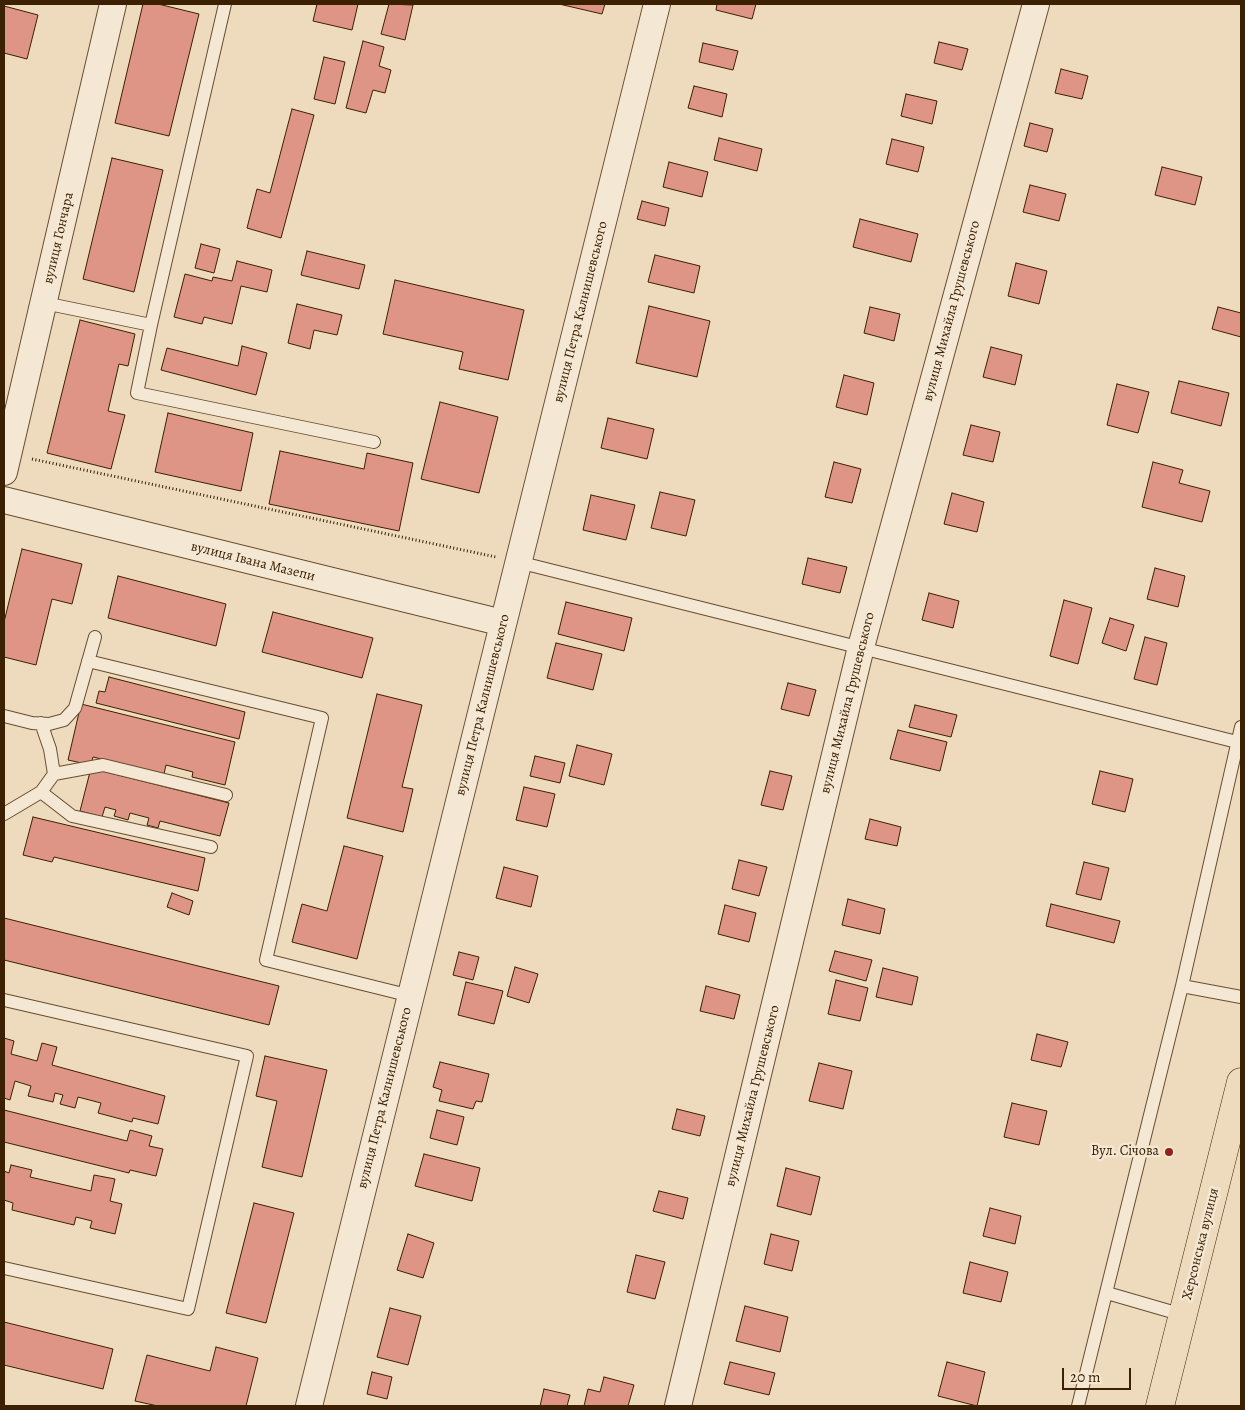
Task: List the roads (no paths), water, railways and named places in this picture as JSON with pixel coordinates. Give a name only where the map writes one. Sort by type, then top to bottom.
[{"type":"main road","name":"Херсонська вулиця","points":[[1160,1406],[1237,1113],[1241,1082]]},
{"type":"street","name":"вулиця Гончара","points":[[6,463],[113,4]]},
{"type":"street","name":"вулиця Петра Калнишевського","points":[[309,1406],[658,4]]},
{"type":"street","name":"вулиця Михайла Грушевського","points":[[678,1406],[861,647],[1036,4]]},
{"type":"street","name":"вулиця Івана Мазепи","points":[[4,500],[503,624]]},
{"type":"lane","points":[[225,4],[137,393],[374,442]]},
{"type":"lane","points":[[44,303],[151,325]]},
{"type":"lane","points":[[518,562],[1239,742]]},
{"type":"lane","points":[[4,716],[41,723],[64,720],[75,708],[95,637]]},
{"type":"lane","points":[[88,661],[322,718],[266,960],[411,996]]},
{"type":"lane","points":[[41,723],[50,749],[54,774]]},
{"type":"lane","points":[[1078,1406],[1182,986],[1241,728]]},
{"type":"lane","points":[[4,814],[41,792],[54,774],[103,766],[226,795]]},
{"type":"lane","points":[[41,792],[72,816],[211,847]]},
{"type":"lane","points":[[1182,986],[1241,997]]},
{"type":"lane","points":[[4,1000],[247,1056],[188,1309],[4,1268]]},
{"type":"lane","points":[[1107,1293],[1183,1315]]},
{"type":"place","name":"Вул. Січова","points":[[1169,1152]]}]
